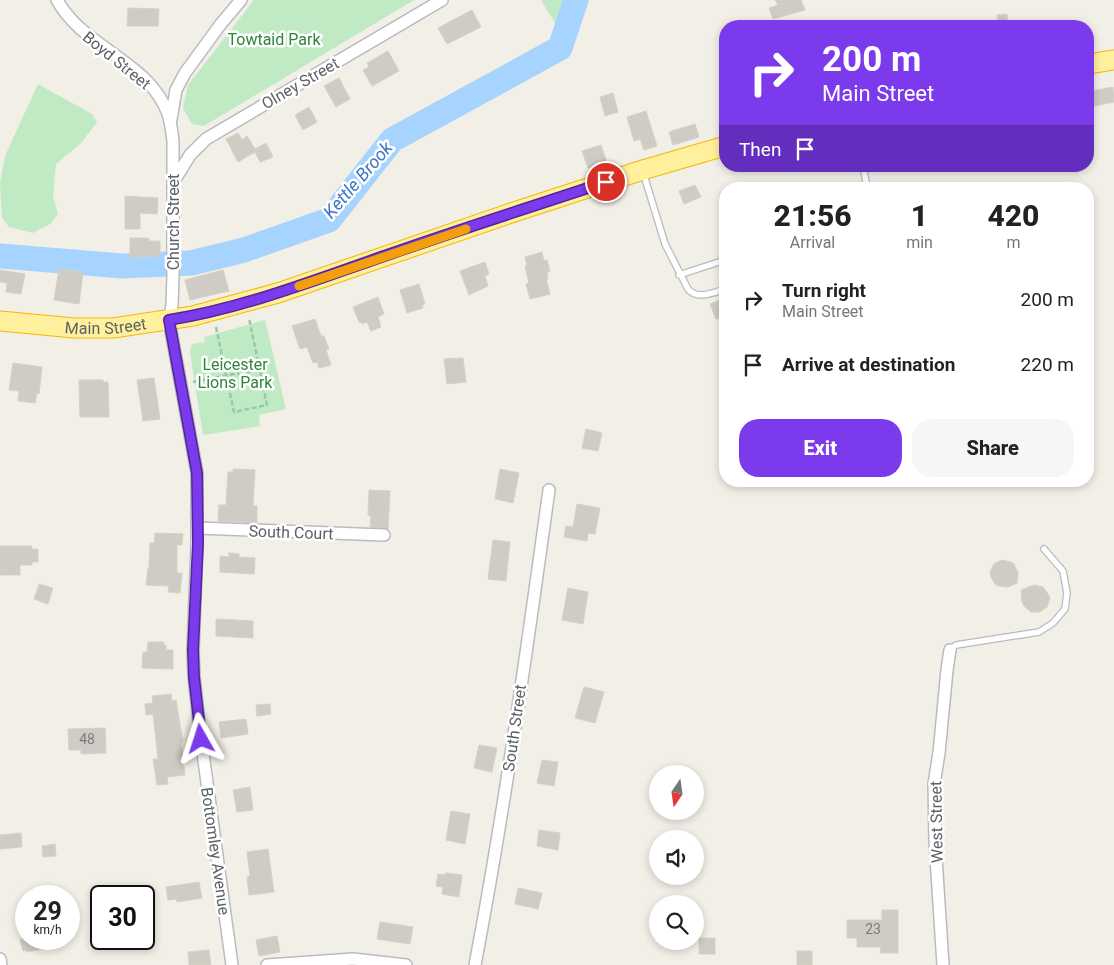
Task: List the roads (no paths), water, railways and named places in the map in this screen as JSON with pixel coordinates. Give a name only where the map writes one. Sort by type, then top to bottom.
[{"type":"highway","points":[[1094,63],[1114,60]]},
{"type":"highway","name":"Main Street","points":[[0,321],[106,329],[193,316],[278,293],[642,170],[719,148]]},
{"type":"street","name":"Boyd Street","points":[[57,0],[73,23],[149,84],[165,106],[171,124]]},
{"type":"street","points":[[171,124],[176,90],[185,73],[241,0]]},
{"type":"street","name":"Olney Street","points":[[174,183],[190,155],[206,139],[442,0]]},
{"type":"street","name":"Church Street","points":[[169,320],[172,305],[174,183],[171,124]]},
{"type":"street","name":"Bottomley Avenue","points":[[169,320],[197,473],[198,528],[193,650],[194,677],[232,965]]},
{"type":"street","name":"South Street","points":[[475,965],[505,792],[549,490]]},
{"type":"street","name":"South Court","points":[[198,528],[384,535]]},
{"type":"street","name":"West Street","points":[[943,965],[935,842],[934,784],[939,752],[946,670],[950,650]]},
{"type":"street","points":[[0,959],[1,965]]},
{"type":"street","points":[[267,965],[353,960],[406,965]]},
{"type":"lane","points":[[642,170],[665,244],[679,275],[692,294],[704,295],[719,291]]},
{"type":"lane","points":[[679,275],[719,262]]},
{"type":"lane","points":[[950,650],[956,645],[1039,632],[1053,623],[1065,609],[1067,593],[1063,571],[1044,549]]},
{"type":"waterway","name":"Kettle Brook","points":[[0,256],[122,266],[191,263],[244,250],[329,220],[392,140],[560,48],[576,0]]},
{"type":"park label","name":"Towtaid Park","points":[[274,39]]},
{"type":"park label","name":"Leicester Lions Park","points":[[235,373]]}]
